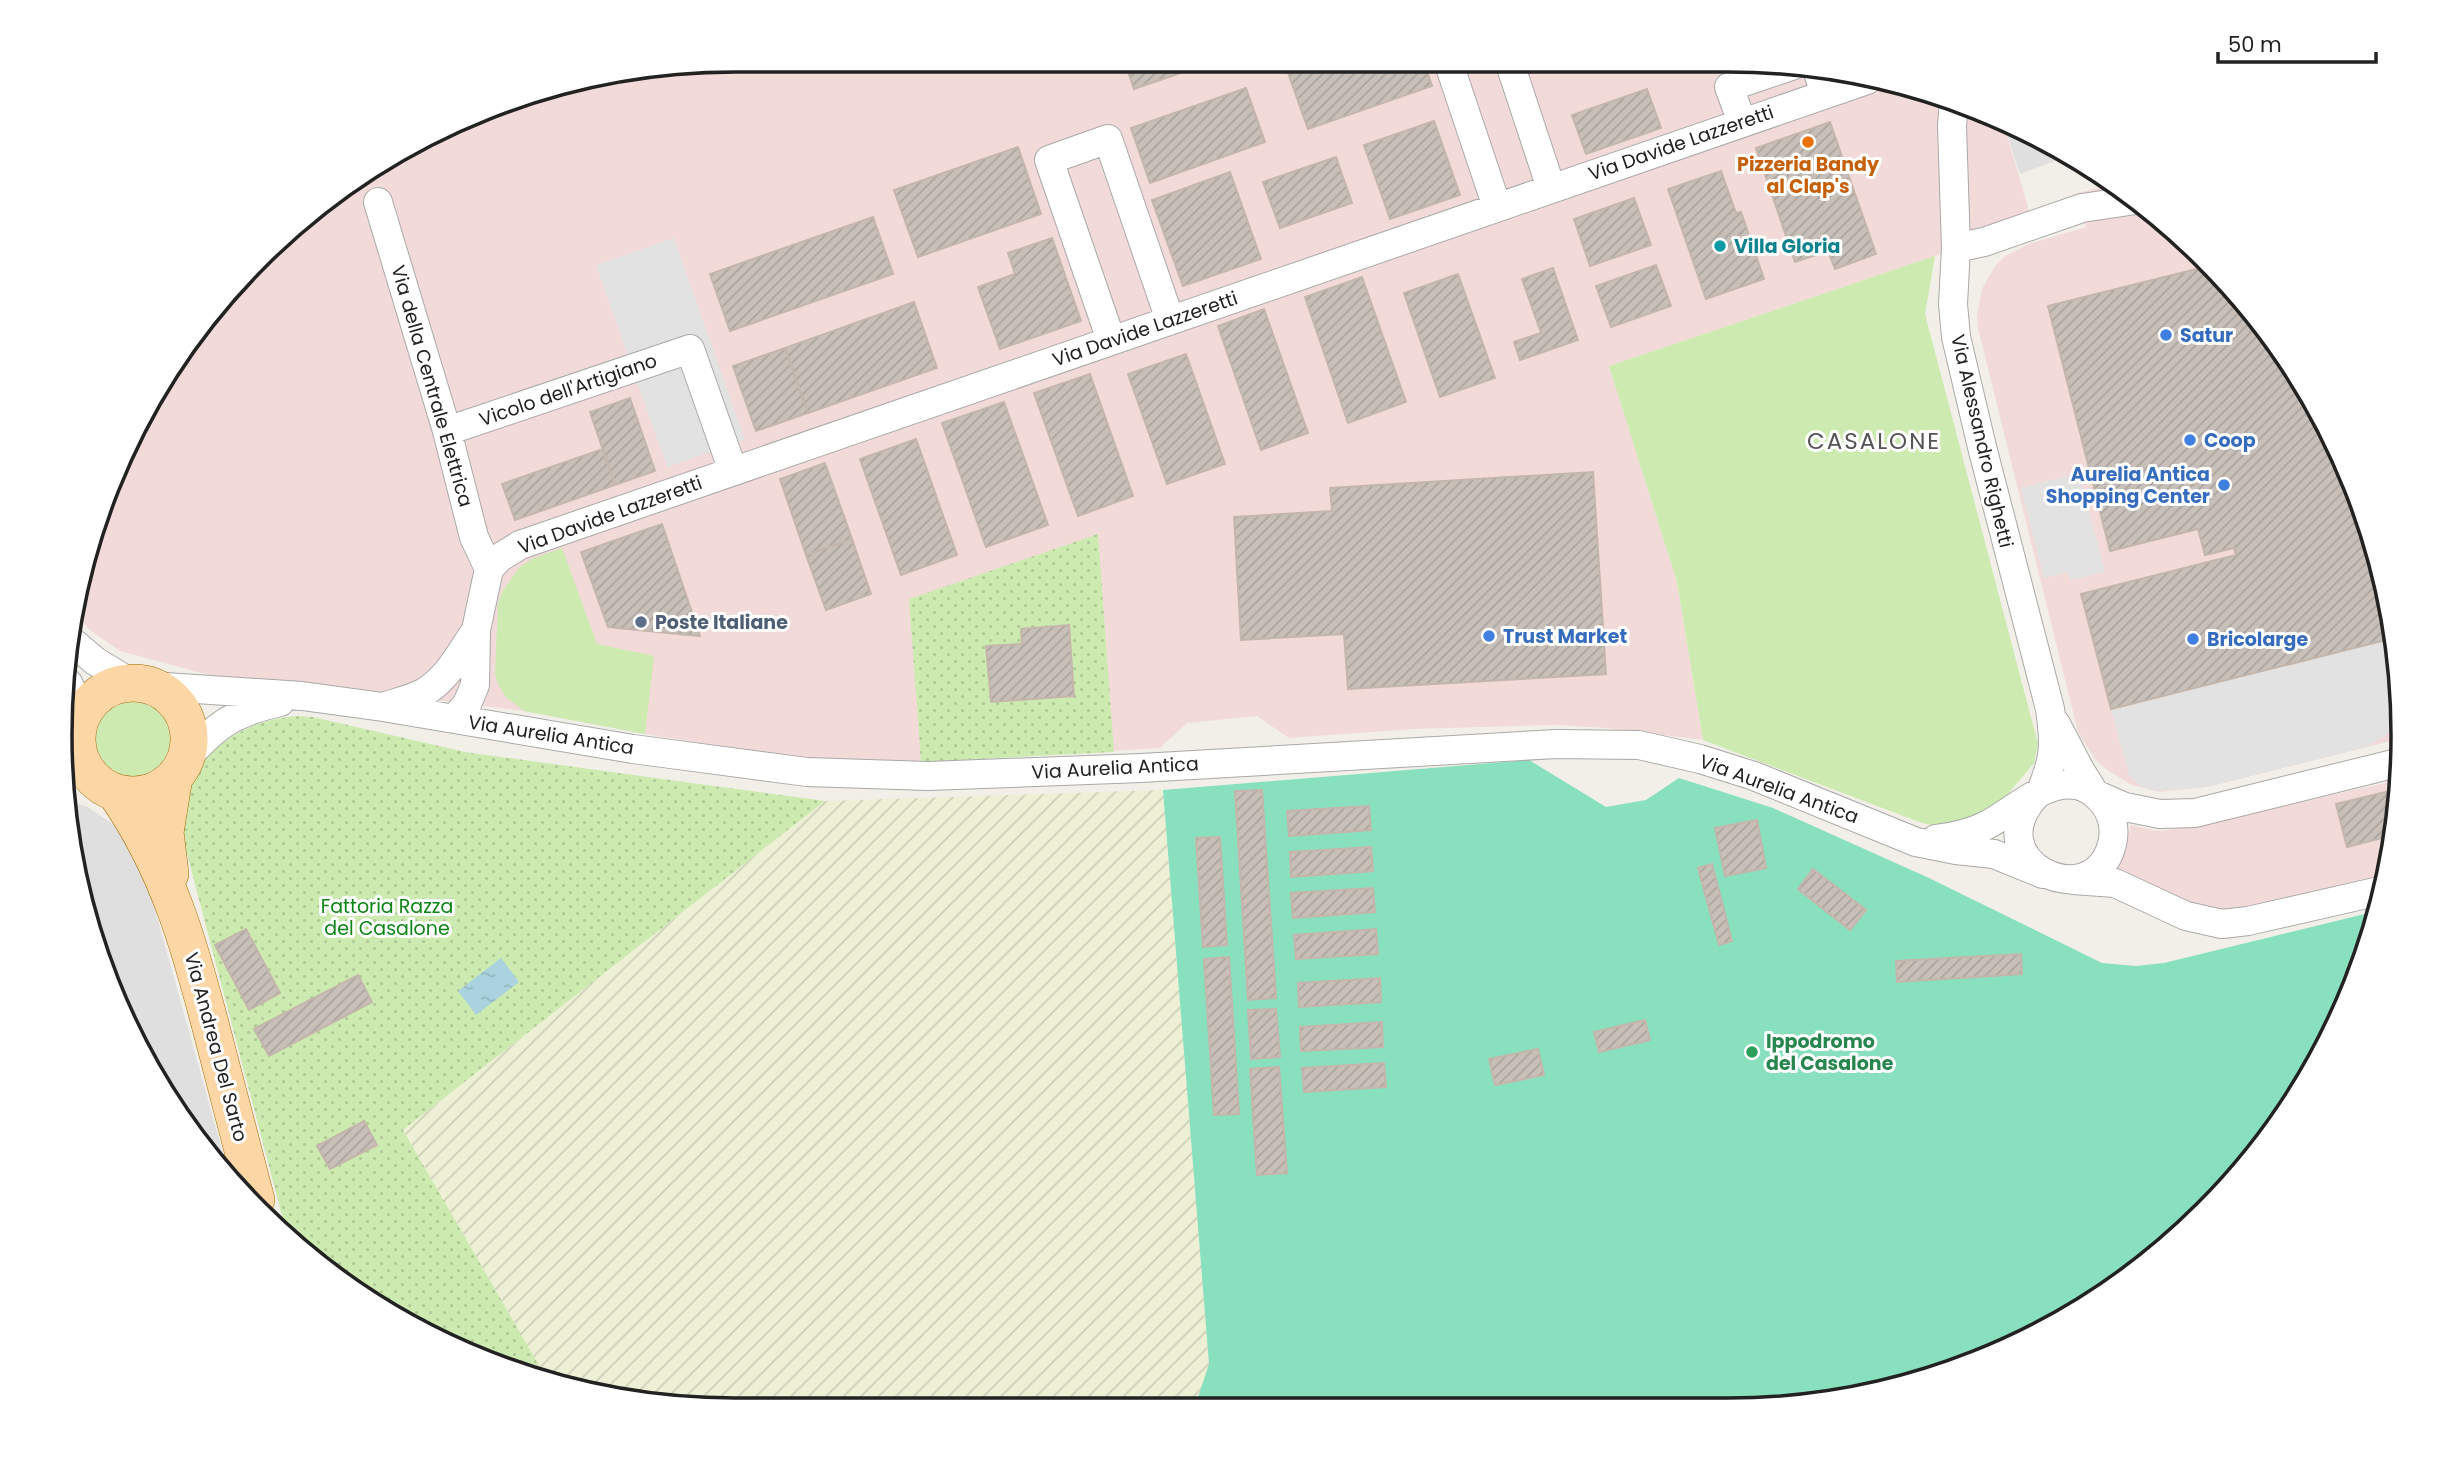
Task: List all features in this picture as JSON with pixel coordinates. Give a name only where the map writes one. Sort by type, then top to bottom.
[{"type":"main road","name":"Via Aurelia Antica","points":[[140,684],[119,684],[103,691],[73,712],[79,755],[94,788],[133,795],[151,792],[179,769]]},
{"type":"main road","points":[[140,684],[172,698],[186,720],[189,736],[179,769]]},
{"type":"main road","name":"Via Andrea Del Sarto","points":[[172,896],[165,832],[179,769]]},
{"type":"main road","name":"Via Andrea Del Sarto","points":[[94,788],[142,835],[172,896],[198,979],[254,1191]]},
{"type":"street","points":[[1452,72],[1497,207]]},
{"type":"street","points":[[1513,72],[1552,188]]},
{"type":"street","points":[[1741,122],[1729,87],[1770,73]]},
{"type":"street","name":"Via Davide Lazzeretti","points":[[489,569],[499,558],[520,545],[1741,122],[1821,82],[1840,81]]},
{"type":"street","name":"Via Alessandro Righetti","points":[[1953,113],[1956,248],[1953,304],[1960,357],[2050,709]]},
{"type":"street","points":[[1111,340],[1049,159],[1108,139],[1170,320]]},
{"type":"street","name":"Via della Centrale Elettrica","points":[[378,202],[447,431],[474,537],[489,569]]},
{"type":"street","points":[[1956,248],[1984,242],[2082,208],[2123,203]]},
{"type":"street","name":"Vicolo dell'Artigiano","points":[[447,431],[690,349],[733,471]]},
{"type":"street","points":[[454,719],[467,704],[475,685],[476,630],[489,569]]},
{"type":"street","points":[[383,707],[422,694],[435,685],[476,630]]},
{"type":"street","points":[[77,646],[95,661],[140,684]]},
{"type":"street","points":[[450,668],[454,719]]},
{"type":"street","name":"Via Aurelia Antica","points":[[140,684],[302,696],[634,749],[807,772],[929,776],[1141,768],[1556,744],[1639,745],[1700,759],[1754,776],[1916,842],[1994,854],[2058,879],[2115,883],[2186,916],[2222,924],[2372,893]]},
{"type":"street","points":[[475,685],[483,704],[498,726]]},
{"type":"street","name":"Via Aurelia Antica","points":[[179,769],[217,727],[233,717],[251,709],[302,696]]},
{"type":"street","points":[[2043,874],[2031,865],[2022,851],[2018,836],[2020,820],[2026,806],[2039,793],[2052,764],[2055,743],[2050,709]]},
{"type":"street","points":[[2050,709],[2064,742],[2113,820],[2114,836],[2110,852],[2101,865],[2073,880]]},
{"type":"street","points":[[1916,842],[1969,833],[2004,816],[2039,793],[2063,784],[2085,788],[2109,802],[2142,812],[2195,813],[2390,765]]},
{"type":"shaded area","points":[[735,72],[1728,72],[1815,77],[1900,94],[1982,122],[2006,133],[2031,217],[1935,256],[1609,366],[1677,582],[1703,740],[1607,728],[1555,725],[1412,729],[1289,738],[1257,716],[1187,723],[1160,748],[921,762],[802,759],[524,711],[209,675],[120,651],[91,631],[82,621],[94,563],[107,522],[122,481],[161,403],[209,331],[236,298],[298,236],[331,209],[403,161],[481,122],[563,94],[606,84],[692,73],[697,73],[698,76],[708,73]]},
{"type":"shaded area","points":[[2007,133],[2058,160],[2020,174]]},
{"type":"shaded area","points":[[2101,187],[2165,236],[2227,298],[2254,331],[2302,403],[2341,481],[2369,563],[2386,648],[2391,741],[2207,787],[2160,792],[2132,785],[2107,770],[2095,759],[2078,732],[1977,315],[1982,289],[1995,266],[2005,256],[2029,244],[2086,227],[2077,193]]},
{"type":"shaded area","points":[[674,238],[745,440],[667,467],[596,265]]},
{"type":"shaded area","points":[[2079,473],[2105,572],[2070,580],[2068,572],[2044,578],[2021,488]]},
{"type":"shaded area","points":[[2385,640],[2391,732],[2366,747],[2207,787],[2153,791],[2140,786],[2129,775],[2111,709]]},
{"type":"shaded area","points":[[2390,782],[2386,822],[2375,880],[2247,909],[2209,912],[2113,869],[2126,843],[2131,825],[2157,831],[2189,827]]},
{"type":"shaded area","points":[[75,804],[86,806],[117,827],[147,881],[224,1157],[161,1067],[122,989],[94,907],[84,864]]},
{"type":"green space","points":[[1935,256],[1925,314],[2038,744],[2034,763],[1997,807],[1976,820],[1936,826],[1703,740],[1677,582],[1609,366]]},
{"type":"green space","points":[[1098,534],[1114,752],[921,762],[909,599]]},
{"type":"green space","points":[[562,548],[597,644],[654,656],[645,734],[524,711],[506,697],[499,686],[495,675],[498,603],[503,590],[519,568],[532,559]]},
{"type":"green space","points":[[126,702],[140,702],[154,708],[164,718],[170,739],[164,760],[154,770],[140,776],[126,776],[112,770],[102,760],[96,746],[96,732],[102,718],[112,708]]},
{"type":"green space","name":"Fattoria Razza del Casalone","points":[[313,717],[465,752],[825,801],[403,1130],[541,1369],[481,1348],[403,1309],[331,1261],[283,1220],[181,831],[187,793],[204,761],[230,738],[245,729],[278,718]]},
{"type":"green space","name":"Ippodromo del Casalone","points":[[1529,760],[1606,807],[1646,800],[1679,778],[1773,808],[1929,878],[2102,963],[2136,966],[2164,963],[2367,913],[2341,989],[2302,1067],[2254,1139],[2227,1172],[2165,1234],[2132,1261],[2060,1309],[1982,1348],[1900,1376],[1857,1386],[1771,1397],[1198,1398],[1209,1364],[1163,790]]},
{"type":"green space","points":[[1163,790],[1209,1364],[1198,1398],[692,1397],[606,1386],[541,1369],[403,1130],[825,801]]},
{"type":"water","points":[[501,958],[519,982],[476,1015],[458,991]]},
{"type":"building","points":[[1128,72],[1183,72],[1134,89]]},
{"type":"building","points":[[1288,72],[1427,72],[1432,86],[1308,129]]},
{"type":"building","points":[[1246,88],[1265,142],[1150,183],[1131,128]]},
{"type":"building","points":[[1647,89],[1661,128],[1586,154],[1572,115]]},
{"type":"building","points":[[1434,121],[1460,195],[1390,219],[1364,145]]},
{"type":"building","points":[[1830,122],[1876,254],[1835,269],[1828,251],[1795,262],[1756,148]]},
{"type":"building","points":[[1018,147],[1041,214],[918,257],[894,190]]},
{"type":"building","points":[[1336,157],[1352,203],[1280,228],[1263,182]]},
{"type":"building","name":"Villa Gloria","points":[[1721,171],[1736,213],[1741,212],[1764,279],[1706,299],[1668,189]]},
{"type":"building","points":[[1230,172],[1261,259],[1183,286],[1152,200]]},
{"type":"building","points":[[1634,198],[1651,245],[1590,266],[1574,219]]},
{"type":"building","points":[[873,217],[893,274],[730,331],[710,274]]},
{"type":"building","points":[[1052,238],[1081,321],[1000,349],[978,287],[1015,274],[1008,253]]},
{"type":"building","points":[[1656,265],[1671,306],[1611,327],[1596,286]]},
{"type":"building","points":[[1553,268],[1578,340],[1520,360],[1514,342],[1541,333],[1522,279]]},
{"type":"building","name":"Aurelia Antica Shopping Center","points":[[2199,268],[2254,331],[2302,403],[2323,442],[2341,481],[2369,563],[2385,640],[2111,709],[2081,594],[2236,555],[2234,548],[2205,555],[2198,529],[2110,551],[2048,306]]},
{"type":"building","points":[[1458,274],[1495,378],[1440,397],[1404,293]]},
{"type":"building","points":[[1362,277],[1406,402],[1348,423],[1305,297]]},
{"type":"building","points":[[914,302],[937,368],[808,413],[785,348]]},
{"type":"building","points":[[1264,309],[1308,433],[1261,450],[1218,326]]},
{"type":"building","points":[[785,348],[808,413],[756,431],[733,366]]},
{"type":"building","points":[[1186,354],[1225,464],[1167,484],[1128,374]]},
{"type":"building","points":[[1090,374],[1133,496],[1078,516],[1034,393]]},
{"type":"building","points":[[630,398],[655,471],[615,485],[590,412]]},
{"type":"building","points":[[1004,402],[1048,525],[986,547],[942,423]]},
{"type":"building","points":[[916,439],[957,555],[901,575],[860,459]]},
{"type":"building","points":[[603,449],[615,485],[515,520],[502,484]]},
{"type":"building","points":[[825,463],[852,539],[806,555],[780,479]]},
{"type":"building","points":[[1593,472],[1606,674],[1348,689],[1344,634],[1241,640],[1234,517],[1332,511],[1330,488]]},
{"type":"building","points":[[662,524],[700,636],[608,627],[581,552]]},
{"type":"building","points":[[852,539],[871,594],[826,610],[806,555]]},
{"type":"building","points":[[1069,625],[1074,696],[991,702],[986,646],[1022,644],[1021,629]]},
{"type":"building","points":[[1262,790],[1276,998],[1248,1000],[1235,791]]},
{"type":"building","points":[[2389,791],[2383,838],[2347,847],[2336,804]]},
{"type":"building","points":[[1369,806],[1371,830],[1289,836],[1287,811]]},
{"type":"building","points":[[1757,820],[1766,868],[1725,876],[1715,828]]},
{"type":"building","points":[[1220,837],[1227,945],[1203,947],[1196,838]]},
{"type":"building","points":[[1371,847],[1373,871],[1291,877],[1290,852]]},
{"type":"building","points":[[1712,864],[1732,941],[1719,945],[1698,868]]},
{"type":"building","points":[[1813,869],[1866,910],[1850,930],[1798,889]]},
{"type":"building","points":[[1373,888],[1375,912],[1293,918],[1291,893]]},
{"type":"building","points":[[246,929],[280,993],[249,1010],[215,945]]},
{"type":"building","points":[[1376,929],[1378,954],[1296,959],[1294,935]]},
{"type":"building","points":[[2021,954],[2022,974],[1897,982],[1896,961]]},
{"type":"building","points":[[1229,957],[1239,1114],[1214,1115],[1204,959]]},
{"type":"building","points":[[358,975],[372,1002],[269,1056],[254,1029]]},
{"type":"building","points":[[1380,978],[1381,1002],[1299,1007],[1298,983]]},
{"type":"building","points":[[1276,1009],[1280,1057],[1251,1059],[1248,1010]]},
{"type":"building","points":[[1645,1020],[1650,1040],[1599,1052],[1594,1032]]},
{"type":"building","points":[[1382,1022],[1383,1047],[1301,1051],[1300,1027]]},
{"type":"building","points":[[1538,1049],[1544,1075],[1495,1085],[1489,1059]]},
{"type":"building","points":[[1384,1063],[1386,1087],[1304,1092],[1302,1068]]},
{"type":"building","points":[[1279,1067],[1287,1173],[1257,1175],[1250,1069]]},
{"type":"building","points":[[364,1121],[377,1145],[330,1169],[317,1146]]},
{"type":"place","name":"Pizzeria Bandy al Clap's","points":[[1808,142]]},
{"type":"place","name":"Villa Gloria","points":[[1720,246]]},
{"type":"place","name":"Satur","points":[[2166,335]]},
{"type":"place","name":"Coop","points":[[2190,440]]},
{"type":"place","name":"Aurelia Antica Shopping Center","points":[[2224,485]]},
{"type":"place","name":"Poste Italiane","points":[[641,622]]},
{"type":"place","name":"Trust Market","points":[[1489,636]]},
{"type":"place","name":"Bricolarge","points":[[2193,639]]},
{"type":"place","name":"Ippodromo del Casalone","points":[[1752,1052]]},
{"type":"district","name":"CASALONE","points":[[1874,441]]}]
